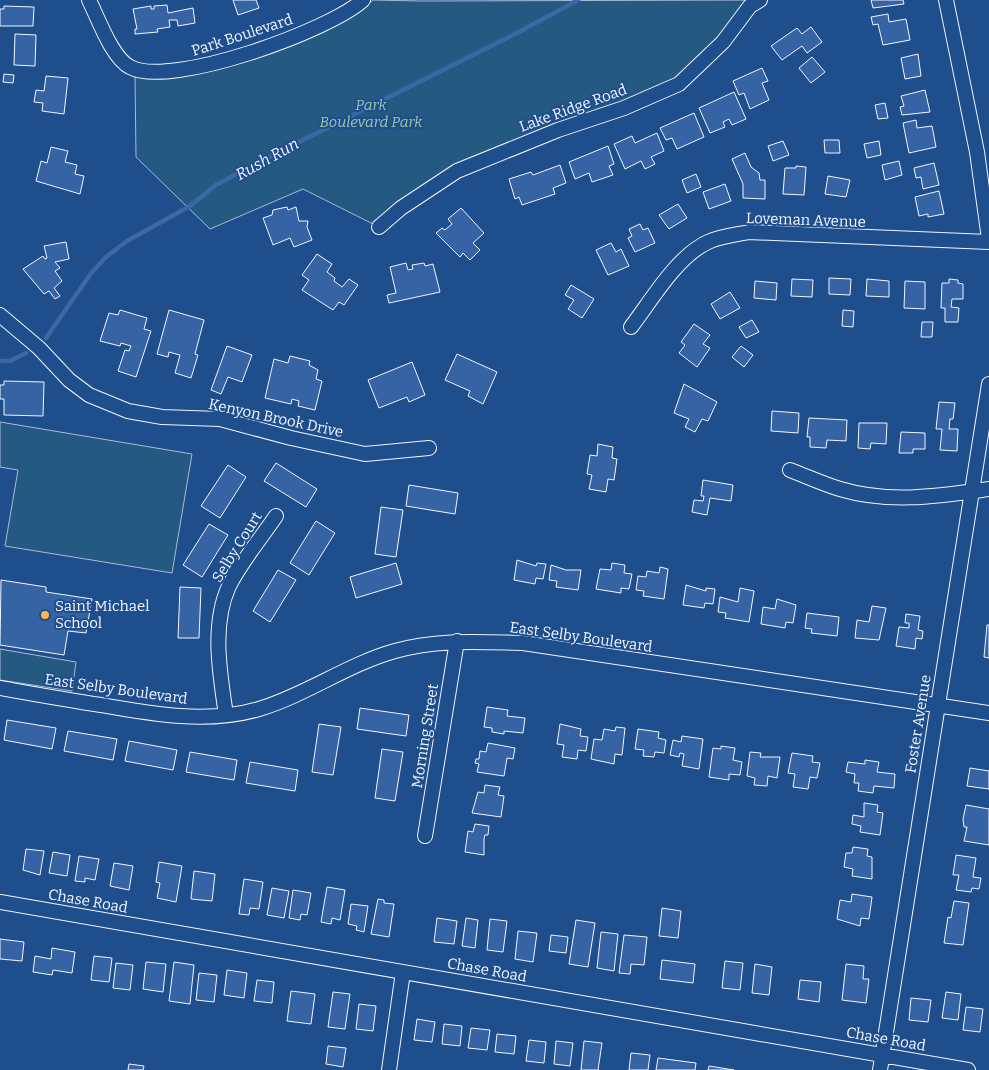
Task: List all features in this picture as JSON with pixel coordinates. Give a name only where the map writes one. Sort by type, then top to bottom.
[{"type":"street","name":"Park Boulevard","points":[[89,0],[116,53],[125,64],[132,68],[155,73],[170,73],[206,66],[276,43],[321,25],[344,13],[362,0]]},
{"type":"street","name":"Lake Ridge Road","points":[[379,227],[401,208],[457,171],[558,130],[624,108],[679,84],[723,42],[750,6],[760,0]]},
{"type":"street","points":[[946,0],[977,152],[989,241]]},
{"type":"street","name":"Loveman Avenue","points":[[631,327],[674,270],[689,255],[707,243],[726,236],[749,232],[989,241]]},
{"type":"street","name":"Kenyon Brook Drive","points":[[0,316],[39,348],[69,380],[89,395],[128,411],[162,417],[220,418],[365,454],[429,448]]},
{"type":"street","name":"Foster Avenue","points":[[880,1070],[989,384]]},
{"type":"street","points":[[790,470],[840,489],[874,496],[912,498],[989,488]]},
{"type":"street","name":"Selby Court","points":[[226,715],[218,634],[222,607],[230,586],[276,516]]},
{"type":"street","name":"East Selby Boulevard","points":[[0,688],[148,713],[187,716],[226,715],[259,709],[393,652],[425,644],[457,641],[523,643],[989,713]]},
{"type":"street","name":"Morning Street","points":[[425,836],[457,641]]},
{"type":"street","name":"Chase Road","points":[[0,902],[968,1070]]},
{"type":"street","points":[[389,1070],[403,972]]},
{"type":"green space","name":"Park Boulevard Park","points":[[373,0],[760,0],[679,84],[497,154],[379,227],[303,189],[210,229],[136,157],[135,77],[161,79],[185,76],[324,31],[355,14]]},
{"type":"green space","points":[[0,422],[192,454],[172,573],[5,546],[18,470],[0,467]]},
{"type":"green space","points":[[0,649],[76,662],[72,691],[0,680]]},
{"type":"building","points":[[233,0],[256,0],[259,8],[238,15]]},
{"type":"building","points":[[871,0],[903,0],[904,4],[873,8]]},
{"type":"building","points":[[167,5],[168,13],[193,8],[195,23],[178,26],[177,20],[169,20],[170,27],[157,29],[158,32],[135,34],[135,29],[137,29],[133,9],[151,6],[151,9],[154,9],[154,6]]},
{"type":"building","points":[[4,6],[34,7],[33,26],[0,26],[0,9],[4,9]]},
{"type":"building","points":[[888,14],[889,22],[906,19],[910,40],[883,45],[878,24],[873,25],[871,17]]},
{"type":"building","points":[[811,27],[822,42],[807,53],[802,46],[782,60],[771,46],[797,28],[802,34]]},
{"type":"building","points":[[15,34],[36,35],[35,66],[14,65]]},
{"type":"building","points":[[918,54],[921,76],[905,79],[901,58]]},
{"type":"building","points":[[812,57],[825,72],[811,83],[799,68]]},
{"type":"building","points":[[762,68],[768,81],[762,83],[769,100],[750,109],[744,93],[739,95],[733,81]]},
{"type":"building","points":[[4,74],[14,75],[13,83],[3,82]]},
{"type":"building","points":[[46,76],[68,78],[64,114],[42,111],[43,103],[34,102],[36,90],[44,91]]},
{"type":"building","points":[[925,90],[930,112],[902,115],[900,107],[904,106],[901,96]]},
{"type":"building","points":[[734,92],[746,119],[732,125],[729,119],[723,122],[725,127],[710,133],[699,108]]},
{"type":"building","points":[[885,103],[888,118],[878,119],[875,105]]},
{"type":"building","points":[[694,113],[704,137],[677,149],[672,138],[666,140],[660,128]]},
{"type":"building","points":[[916,120],[917,128],[932,126],[936,147],[909,153],[903,123]]},
{"type":"building","points":[[657,133],[664,151],[651,157],[655,164],[645,169],[641,161],[625,169],[614,144],[632,136],[635,143]]},
{"type":"building","points":[[824,140],[839,140],[840,153],[825,153]]},
{"type":"building","points":[[783,141],[789,155],[773,161],[768,146]]},
{"type":"building","points":[[879,141],[881,155],[867,158],[864,144]]},
{"type":"building","points":[[608,146],[614,164],[609,166],[613,175],[592,182],[589,173],[575,179],[569,162]]},
{"type":"building","points":[[51,147],[68,151],[65,162],[77,165],[75,174],[84,176],[80,194],[36,181],[41,161],[47,163]]},
{"type":"building","points":[[745,153],[751,167],[759,173],[760,180],[765,180],[765,199],[743,198],[743,184],[732,159]]},
{"type":"building","points":[[899,161],[902,175],[885,180],[882,165]]},
{"type":"building","points":[[934,163],[939,185],[923,189],[921,177],[916,178],[914,168]]},
{"type":"building","points":[[560,165],[566,183],[553,188],[555,194],[522,205],[519,197],[515,199],[509,179],[531,172],[533,175]]},
{"type":"building","points":[[796,166],[806,167],[804,195],[783,194],[785,168],[796,168]]},
{"type":"building","points":[[696,174],[701,187],[687,193],[682,180]]},
{"type":"building","points":[[828,176],[850,180],[846,197],[825,194]]},
{"type":"building","points":[[725,184],[731,201],[709,209],[703,192]]},
{"type":"building","points":[[939,191],[944,214],[928,217],[928,214],[919,216],[915,197]]},
{"type":"building","points":[[678,204],[687,218],[669,229],[659,215]]},
{"type":"building","points":[[287,207],[288,210],[296,207],[299,221],[308,221],[307,227],[312,240],[294,247],[290,238],[273,245],[263,218],[272,215],[273,210]]},
{"type":"building","points":[[461,208],[484,233],[473,243],[480,250],[470,260],[463,253],[460,257],[436,233],[442,228],[445,230],[452,224],[448,219]]},
{"type":"building","points":[[640,224],[643,230],[648,228],[655,243],[635,252],[628,238],[632,236],[629,229]]},
{"type":"building","points":[[66,242],[69,259],[55,262],[60,268],[55,271],[62,281],[54,288],[60,296],[55,299],[49,291],[44,294],[23,269],[43,256],[45,259],[47,258],[44,246]]},
{"type":"building","points":[[611,243],[616,252],[621,249],[629,266],[608,275],[596,250]]},
{"type":"building","points":[[317,254],[332,264],[327,272],[335,278],[334,281],[342,287],[349,279],[358,285],[344,305],[339,302],[333,310],[302,290],[309,280],[302,275]]},
{"type":"building","points":[[406,263],[408,270],[413,269],[412,265],[424,263],[425,266],[433,264],[440,292],[389,303],[387,295],[396,293],[390,267]]},
{"type":"building","points":[[829,278],[851,279],[850,295],[829,294]]},
{"type":"building","points":[[792,279],[813,280],[812,297],[791,296]]},
{"type":"building","points":[[867,279],[889,281],[889,297],[866,296]]},
{"type":"building","points":[[949,279],[958,280],[958,283],[963,284],[963,299],[952,299],[951,307],[959,308],[958,322],[945,322],[945,308],[941,308],[942,283],[949,283]]},
{"type":"building","points":[[755,281],[777,283],[776,300],[754,298]]},
{"type":"building","points":[[905,281],[925,282],[925,309],[904,308]]},
{"type":"building","points":[[571,285],[594,299],[582,318],[568,309],[574,300],[565,295]]},
{"type":"building","points":[[730,292],[740,308],[720,319],[711,304]]},
{"type":"building","points":[[120,310],[147,318],[144,329],[151,331],[136,377],[118,371],[125,350],[129,351],[131,346],[121,343],[120,346],[100,341],[109,313],[118,315]]},
{"type":"building","points":[[169,310],[204,320],[195,354],[198,355],[191,378],[175,373],[180,355],[169,352],[168,357],[157,354]]},
{"type":"building","points":[[843,310],[854,311],[853,327],[842,326]]},
{"type":"building","points":[[752,320],[759,332],[746,338],[739,327]]},
{"type":"building","points":[[922,322],[933,322],[932,337],[921,337]]},
{"type":"building","points":[[694,324],[710,335],[703,344],[710,348],[697,367],[679,353],[685,345],[681,342]]},
{"type":"building","points":[[227,346],[252,355],[242,382],[228,377],[221,394],[211,390]]},
{"type":"building","points":[[741,346],[753,355],[744,367],[732,357]]},
{"type":"building","points":[[457,354],[497,372],[483,404],[468,396],[470,391],[445,380]]},
{"type":"building","points":[[290,356],[310,361],[309,365],[318,370],[316,379],[322,381],[315,410],[298,406],[299,401],[292,399],[291,404],[265,398],[274,359],[288,363]]},
{"type":"building","points":[[412,362],[425,395],[409,402],[407,397],[379,408],[368,380]]},
{"type":"building","points":[[4,381],[44,382],[43,416],[4,415],[4,399],[0,399],[0,385],[4,385]]},
{"type":"building","points":[[684,384],[717,402],[708,421],[702,419],[695,432],[685,427],[689,419],[674,413]]},
{"type":"building","points":[[939,402],[955,403],[953,419],[950,419],[949,429],[958,429],[957,451],[940,450],[942,429],[936,429]]},
{"type":"building","points":[[772,411],[799,413],[798,433],[771,431]]},
{"type":"building","points":[[809,418],[847,420],[846,441],[827,440],[826,448],[810,447],[810,437],[807,437]]},
{"type":"building","points":[[859,423],[887,423],[886,444],[871,443],[870,449],[858,448]]},
{"type":"building","points":[[901,432],[925,433],[925,449],[913,449],[913,453],[899,453]]},
{"type":"building","points":[[598,444],[613,447],[612,458],[617,459],[614,480],[608,479],[606,492],[589,489],[592,475],[587,474],[590,455],[597,456]]},
{"type":"building","points":[[276,463],[317,489],[306,507],[264,481]]},
{"type":"building","points":[[228,465],[246,477],[220,518],[201,506]]},
{"type":"building","points":[[703,480],[733,485],[731,501],[710,498],[707,515],[692,512],[694,500],[703,501],[704,496],[701,496]]},
{"type":"building","points":[[409,485],[458,493],[455,514],[406,506]]},
{"type":"building","points":[[381,507],[403,510],[396,557],[375,554]]},
{"type":"building","points":[[316,521],[335,533],[309,575],[290,563]]},
{"type":"building","points":[[209,524],[228,535],[202,577],[183,565]]},
{"type":"building","points":[[517,560],[536,566],[537,563],[546,564],[543,579],[536,578],[535,584],[514,580]]},
{"type":"building","points":[[396,563],[402,584],[356,598],[350,577]]},
{"type":"building","points":[[612,563],[625,565],[624,573],[632,574],[629,589],[621,588],[621,593],[596,589],[600,569],[611,570]]},
{"type":"building","points":[[551,565],[566,570],[581,570],[578,590],[556,587],[557,581],[549,580]]},
{"type":"building","points":[[660,567],[668,569],[664,599],[643,596],[644,591],[636,590],[638,576],[646,577],[647,571],[659,573]]},
{"type":"building","points":[[278,570],[296,580],[270,622],[253,611]]},
{"type":"building","name":"Saint Michael School","points":[[1,580],[46,587],[46,592],[92,599],[86,633],[68,631],[64,655],[0,645]]},
{"type":"building","points":[[686,585],[706,591],[706,588],[715,589],[713,604],[705,603],[704,608],[683,605]]},
{"type":"building","points":[[180,587],[201,588],[199,638],[178,638]]},
{"type":"building","points":[[740,588],[754,591],[749,622],[725,618],[726,613],[718,612],[720,597],[738,602]]},
{"type":"building","points":[[777,599],[796,605],[793,623],[786,622],[785,628],[761,624],[763,607],[775,609]]},
{"type":"building","points":[[872,606],[886,608],[879,640],[855,638],[857,620],[869,622]]},
{"type":"building","points":[[807,613],[839,617],[837,636],[811,633],[812,629],[805,628]]},
{"type":"building","points":[[906,614],[920,616],[918,630],[923,631],[922,639],[916,638],[915,649],[896,646],[899,627],[909,628],[909,623],[905,623]]},
{"type":"building","points":[[987,625],[989,625],[989,658],[984,657]]},
{"type":"building","points":[[487,707],[508,710],[507,716],[525,718],[523,733],[504,731],[504,734],[492,732],[492,728],[484,727]]},
{"type":"building","points":[[360,708],[409,715],[406,736],[357,729]]},
{"type":"building","points":[[7,720],[56,728],[52,749],[4,740]]},
{"type":"building","points":[[319,724],[341,727],[333,775],[312,772]]},
{"type":"building","points":[[560,724],[581,729],[580,736],[588,737],[586,751],[578,750],[577,759],[562,757],[564,745],[557,744]]},
{"type":"building","points":[[616,727],[625,728],[622,755],[615,754],[614,764],[591,759],[594,739],[602,740],[604,729],[615,731]]},
{"type":"building","points":[[638,729],[659,732],[658,738],[666,740],[664,753],[655,752],[654,757],[643,756],[644,750],[635,749]]},
{"type":"building","points":[[68,731],[117,739],[113,760],[64,751]]},
{"type":"building","points":[[682,736],[703,739],[699,769],[682,766],[684,754],[680,753],[679,757],[670,755],[673,740],[681,742]]},
{"type":"building","points":[[129,741],[177,750],[173,770],[125,761]]},
{"type":"building","points":[[488,743],[515,748],[513,759],[507,758],[504,776],[477,772],[479,764],[475,763],[476,759],[479,759],[480,751],[486,752]]},
{"type":"building","points":[[721,746],[735,748],[733,760],[742,762],[740,775],[729,774],[729,780],[709,777],[713,748],[721,749]]},
{"type":"building","points":[[382,749],[403,752],[395,801],[375,798]]},
{"type":"building","points":[[190,752],[237,760],[234,780],[186,772]]},
{"type":"building","points":[[750,752],[761,753],[760,757],[780,757],[777,778],[768,776],[767,786],[754,785],[755,778],[747,776]]},
{"type":"building","points":[[792,753],[813,756],[812,762],[820,763],[817,778],[810,777],[808,789],[793,787],[795,774],[788,773]]},
{"type":"building","points":[[865,760],[879,762],[877,772],[895,774],[894,788],[874,786],[873,793],[858,791],[859,783],[854,783],[855,774],[846,772],[848,762],[865,764]]},
{"type":"building","points":[[250,762],[298,770],[295,791],[246,783]]},
{"type":"building","points":[[970,768],[989,771],[989,789],[967,786]]},
{"type":"building","points":[[485,785],[500,787],[498,795],[504,796],[501,817],[472,813],[478,792],[484,793]]},
{"type":"building","points":[[864,803],[878,805],[877,812],[883,813],[880,835],[860,832],[861,826],[852,824],[853,815],[864,817]]},
{"type":"building","points":[[966,805],[989,809],[989,845],[964,841],[967,827],[964,827],[963,819]]},
{"type":"building","points":[[475,824],[489,826],[488,835],[485,835],[484,839],[484,855],[465,852],[468,831],[473,832]]},
{"type":"building","points":[[853,847],[868,849],[867,856],[872,857],[872,879],[852,876],[853,869],[844,867],[846,853],[852,853]]},
{"type":"building","points":[[26,849],[44,851],[40,875],[23,870]]},
{"type":"building","points":[[53,852],[70,855],[67,876],[49,873]]},
{"type":"building","points":[[956,855],[976,858],[973,877],[981,878],[979,889],[972,888],[971,892],[956,890],[959,875],[953,875]]},
{"type":"building","points":[[79,856],[99,859],[95,880],[85,878],[85,882],[75,881]]},
{"type":"building","points":[[159,862],[182,866],[176,902],[157,898],[160,883],[156,882]]},
{"type":"building","points":[[114,863],[133,866],[129,890],[110,886]]},
{"type":"building","points":[[194,871],[215,874],[212,901],[191,899]]},
{"type":"building","points":[[244,879],[263,882],[259,909],[250,908],[249,915],[239,914]]},
{"type":"building","points":[[327,887],[345,890],[340,920],[332,918],[331,924],[321,922]]},
{"type":"building","points":[[272,888],[289,891],[284,918],[267,915]]},
{"type":"building","points":[[293,890],[311,893],[307,915],[301,914],[300,920],[289,918]]},
{"type":"building","points":[[852,894],[872,897],[869,919],[861,918],[860,926],[837,919],[840,900],[851,902]]},
{"type":"building","points":[[378,899],[384,900],[384,903],[394,904],[389,937],[371,934]]},
{"type":"building","points":[[954,901],[969,903],[963,945],[944,943],[948,917],[951,918]]},
{"type":"building","points":[[351,904],[368,906],[364,932],[356,930],[357,926],[348,924]]},
{"type":"building","points":[[662,908],[681,911],[678,938],[659,936]]},
{"type":"building","points":[[437,918],[457,921],[454,944],[434,942]]},
{"type":"building","points":[[466,918],[478,920],[475,948],[462,946]]},
{"type":"building","points":[[490,919],[507,921],[503,952],[487,950]]},
{"type":"building","points":[[576,920],[595,923],[588,967],[569,964]]},
{"type":"building","points":[[518,931],[537,933],[533,962],[515,959]]},
{"type":"building","points":[[601,932],[618,934],[614,971],[597,968]]},
{"type":"building","points":[[551,935],[568,937],[566,953],[549,951]]},
{"type":"building","points":[[624,935],[647,937],[644,965],[631,964],[630,974],[619,973]]},
{"type":"building","points":[[0,939],[24,942],[22,961],[0,959]]},
{"type":"building","points":[[52,948],[75,952],[72,973],[53,970],[52,975],[33,972],[35,956],[51,959]]},
{"type":"building","points":[[94,956],[112,958],[109,982],[91,980]]},
{"type":"building","points":[[662,960],[695,964],[693,983],[660,979]]},
{"type":"building","points":[[725,961],[743,963],[740,990],[722,988]]},
{"type":"building","points":[[146,962],[166,964],[163,992],[143,989]]},
{"type":"building","points":[[174,962],[194,965],[190,1004],[169,1001]]},
{"type":"building","points":[[116,963],[133,965],[130,990],[113,988]]},
{"type":"building","points":[[755,964],[772,967],[769,995],[752,993]]},
{"type":"building","points":[[846,964],[864,966],[863,979],[869,979],[866,1003],[842,1000]]},
{"type":"building","points":[[227,970],[247,973],[244,998],[224,995]]},
{"type":"building","points":[[199,973],[217,975],[214,1002],[196,1000]]},
{"type":"building","points":[[257,980],[274,982],[272,1003],[254,1001]]},
{"type":"building","points":[[800,980],[821,982],[819,1002],[798,999]]},
{"type":"building","points":[[291,991],[315,994],[311,1024],[287,1021]]},
{"type":"building","points":[[333,992],[350,994],[345,1029],[328,1027]]},
{"type":"building","points":[[946,992],[961,994],[958,1020],[942,1018]]},
{"type":"building","points":[[911,998],[931,1000],[928,1022],[909,1020]]},
{"type":"building","points":[[359,1004],[376,1006],[373,1031],[356,1029]]},
{"type":"building","points":[[966,1007],[983,1009],[980,1032],[963,1030]]},
{"type":"building","points":[[417,1019],[435,1022],[432,1042],[414,1040]]},
{"type":"building","points":[[444,1024],[462,1026],[460,1046],[442,1044]]},
{"type":"building","points":[[471,1028],[490,1030],[487,1050],[468,1048]]},
{"type":"building","points":[[497,1034],[516,1036],[514,1054],[495,1052]]},
{"type":"building","points":[[529,1040],[546,1042],[544,1063],[526,1061]]},
{"type":"building","points":[[556,1041],[573,1043],[570,1066],[554,1064]]},
{"type":"building","points":[[584,1041],[602,1043],[598,1070],[581,1070]]},
{"type":"building","points":[[328,1046],[346,1048],[343,1067],[326,1064]]},
{"type":"building","points":[[631,1053],[650,1055],[648,1070],[629,1070]]},
{"type":"building","points":[[658,1058],[696,1063],[695,1070],[656,1070]]},
{"type":"building","points":[[129,1064],[144,1066],[143,1070],[128,1070]]},
{"type":"building","points":[[709,1066],[734,1070],[708,1070]]},
{"type":"waterway","name":"Rush Run","points":[[46,338],[92,272],[106,257],[127,241],[190,206],[216,185],[259,162],[517,33],[578,0]]},
{"type":"waterway","name":"Rush Run","points":[[0,361],[10,361],[26,353]]},
{"type":"place","name":"Saint Michael School","points":[[45,615]]}]
